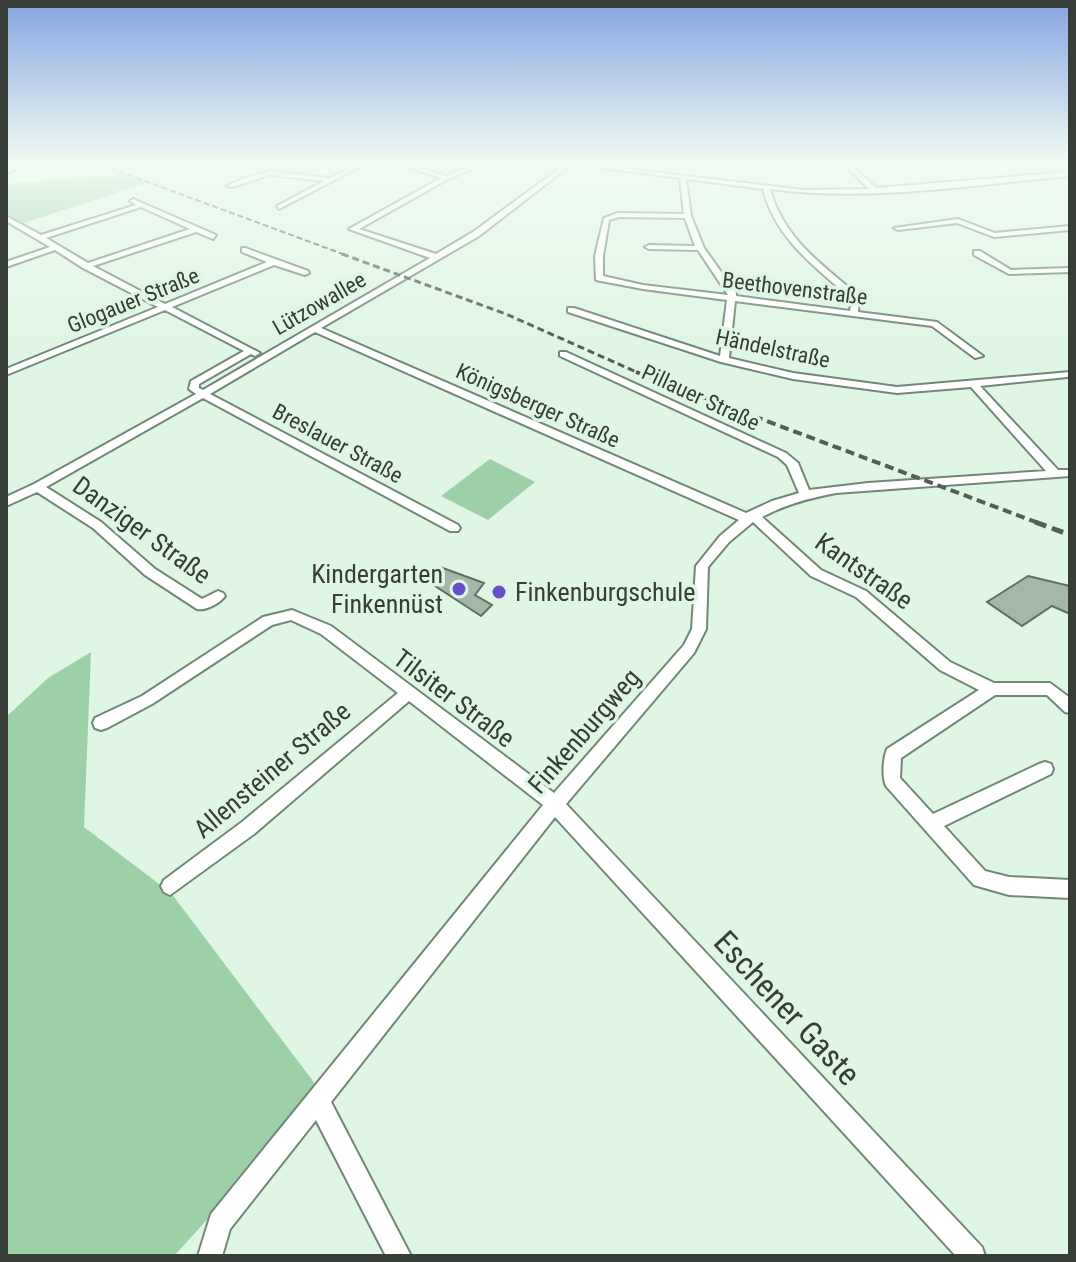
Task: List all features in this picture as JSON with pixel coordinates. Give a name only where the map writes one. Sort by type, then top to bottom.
[{"type":"street","points":[[11,221],[86,266],[266,357]]},
{"type":"street","points":[[40,238],[87,221]]},
{"type":"street","points":[[175,221],[213,237]]},
{"type":"street","points":[[368,221],[353,229],[436,257]]},
{"type":"street","name":"Lützowallee","points":[[6,502],[203,394],[495,221]]},
{"type":"street","name":"Beethovenstraße","points":[[606,221],[599,256],[599,278],[934,324],[978,356]]},
{"type":"street","points":[[690,221],[700,248],[732,293],[724,360]]},
{"type":"street","points":[[779,221],[806,254],[856,298],[854,313]]},
{"type":"street","points":[[898,228],[958,221],[994,235],[1070,228]]},
{"type":"street","points":[[86,266],[195,230]]},
{"type":"street","points":[[6,265],[56,247]]},
{"type":"street","points":[[649,247],[700,248]]},
{"type":"street","points":[[245,250],[305,273]]},
{"type":"street","points":[[977,253],[1009,272],[1070,270]]},
{"type":"street","name":"Glogauer Straße","points":[[6,372],[274,262]]},
{"type":"street","name":"Händelstraße","points":[[571,310],[724,360],[793,376],[897,390],[1067,374]]},
{"type":"street","name":"Königsberger Straße","points":[[313,328],[749,516]]},
{"type":"street","name":"Lützowallee","points":[[203,394],[194,389],[194,383],[250,351]]},
{"type":"street","name":"Pillauer Straße","points":[[563,354],[782,455],[792,463],[805,494]]},
{"type":"street","points":[[973,384],[1055,474]]},
{"type":"street","name":"Breslauer Straße","points":[[203,394],[454,528]]},
{"type":"street","name":"Finkenburgweg","points":[[210,1256],[220,1223],[555,804],[695,641],[699,629],[702,566],[749,516],[805,494],[896,483],[1070,473]]},
{"type":"street","name":"Danziger Straße","points":[[38,487],[97,525],[150,572],[202,605],[218,596]]},
{"type":"street","name":"Kantstraße","points":[[749,516],[816,573],[861,594],[945,666],[992,689],[1050,689],[1070,707]]},
{"type":"street","name":"Tilsiter Straße","points":[[101,723],[147,700],[256,628],[279,616],[292,615],[326,630],[555,804]]},
{"type":"street","points":[[992,689],[893,754],[892,781],[980,879],[1009,886],[1070,889]]},
{"type":"street","name":"Allensteiner Straße","points":[[170,886],[248,828],[407,694]]},
{"type":"street","points":[[931,824],[1045,769]]},
{"type":"street","name":"Eschener Gaste","points":[[555,804],[973,1256]]},
{"type":"street","points":[[319,1102],[399,1256]]},
{"type":"green space","points":[[490,459],[535,482],[488,520],[441,496]]},
{"type":"green space","points":[[91,652],[84,827],[171,893],[322,1093],[174,1256],[6,1256],[6,717],[48,678]]},
{"type":"building","name":"Kindergarten Finkennüst","points":[[440,567],[484,583],[475,595],[492,605],[481,616],[429,582]]},
{"type":"building","points":[[1028,576],[1070,586],[1070,614],[1052,606],[1022,626],[987,602]]},
{"type":"railway","points":[[253,221],[348,256]]},
{"type":"railway","points":[[342,254],[506,314],[639,373]]},
{"type":"railway","points":[[639,373],[1041,524]]},
{"type":"railway","points":[[1035,522],[1070,535]]},
{"type":"place","name":"Kindergarten Finkennüst","points":[[459,589]]},
{"type":"place","name":"Finkenburgschule","points":[[499,592]]}]
